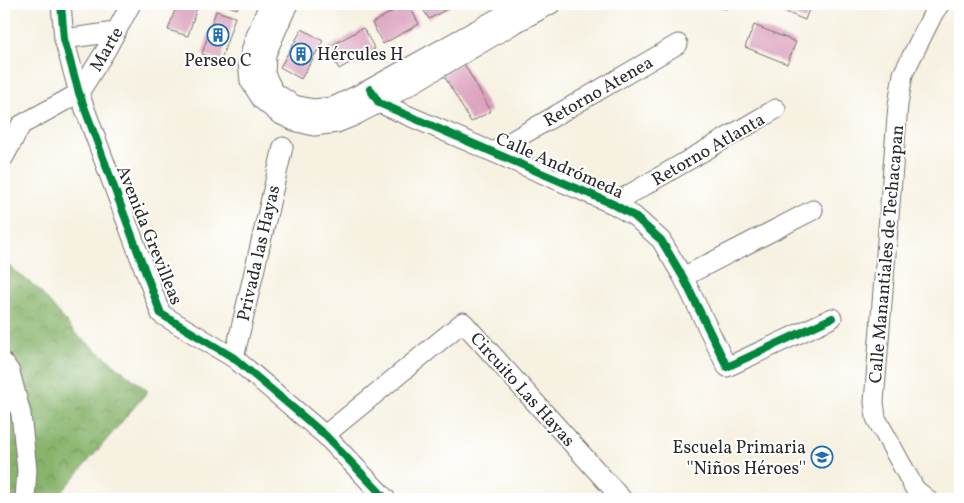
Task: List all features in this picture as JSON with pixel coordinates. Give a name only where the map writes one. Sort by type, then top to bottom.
[{"type":"street","name":"Avenida Grevilleas","points":[[61,4],[64,39],[79,94],[161,314],[234,358],[325,436],[386,499]]},
{"type":"street","name":"Marte","points":[[79,94],[131,4]]},
{"type":"street","points":[[269,4],[254,41],[248,63],[250,81],[262,100],[279,114],[294,121],[314,126],[337,123],[352,117],[374,96],[523,4]]},
{"type":"street","points":[[288,4],[266,54],[265,74],[274,92],[294,105],[313,109],[333,107],[374,96],[551,4]]},
{"type":"street","name":"Calle Manantiales de Techacapan","points":[[926,499],[915,489],[876,418],[874,402],[898,105],[903,74],[933,6]]},
{"type":"street","points":[[64,39],[116,32]]},
{"type":"street","name":"Retorno Atenea","points":[[493,152],[678,44]]},
{"type":"street","points":[[4,155],[21,125],[79,94]]},
{"type":"street","name":"Calle Andrómeda","points":[[374,96],[493,152],[613,204],[634,216],[661,240],[683,276],[726,367],[832,318]]},
{"type":"street","name":"Retorno Atlanta","points":[[613,204],[776,109]]},
{"type":"street","name":"Privada las Hayas","points":[[234,358],[283,147]]},
{"type":"street","points":[[683,276],[813,210]]},
{"type":"street","name":"Circuito Las Hayas","points":[[325,436],[463,322],[622,499]]},
{"type":"street","points":[[4,363],[10,372],[21,414],[27,470],[25,499]]},
{"type":"green space","points":[[4,262],[38,289],[76,334],[148,391],[56,499],[4,499]]},
{"type":"building","points":[[177,4],[198,4],[188,36],[168,30]]},
{"type":"building","points":[[223,4],[239,4],[237,9]]},
{"type":"building","points":[[408,4],[419,24],[383,44],[372,23]]},
{"type":"building","points":[[420,4],[456,4],[429,19]]},
{"type":"building","points":[[712,4],[728,4],[726,9]]},
{"type":"building","points":[[766,4],[811,4],[805,20]]},
{"type":"building","name":"Perseo C","points":[[216,11],[235,17],[221,60],[202,54]]},
{"type":"building","points":[[754,25],[796,42],[787,64],[745,47]]},
{"type":"building","points":[[363,28],[375,49],[339,69],[327,48]]},
{"type":"building","name":"Hércules H","points":[[302,29],[323,41],[301,79],[280,67]]},
{"type":"building","points":[[463,62],[491,111],[471,122],[443,74]]},
{"type":"cycle path","points":[[61,4],[64,39],[79,93],[161,314],[234,358],[325,435],[386,499]]},
{"type":"cycle path","points":[[370,89],[379,103],[613,204],[634,216],[661,240],[683,277],[727,367],[832,318]]},
{"type":"place","name":"Perseo C","points":[[218,35]]},
{"type":"place","name":"Hércules H","points":[[301,54]]},
{"type":"place","name":"Escuela Primaria ''Niños Héroes''","points":[[822,457]]}]
